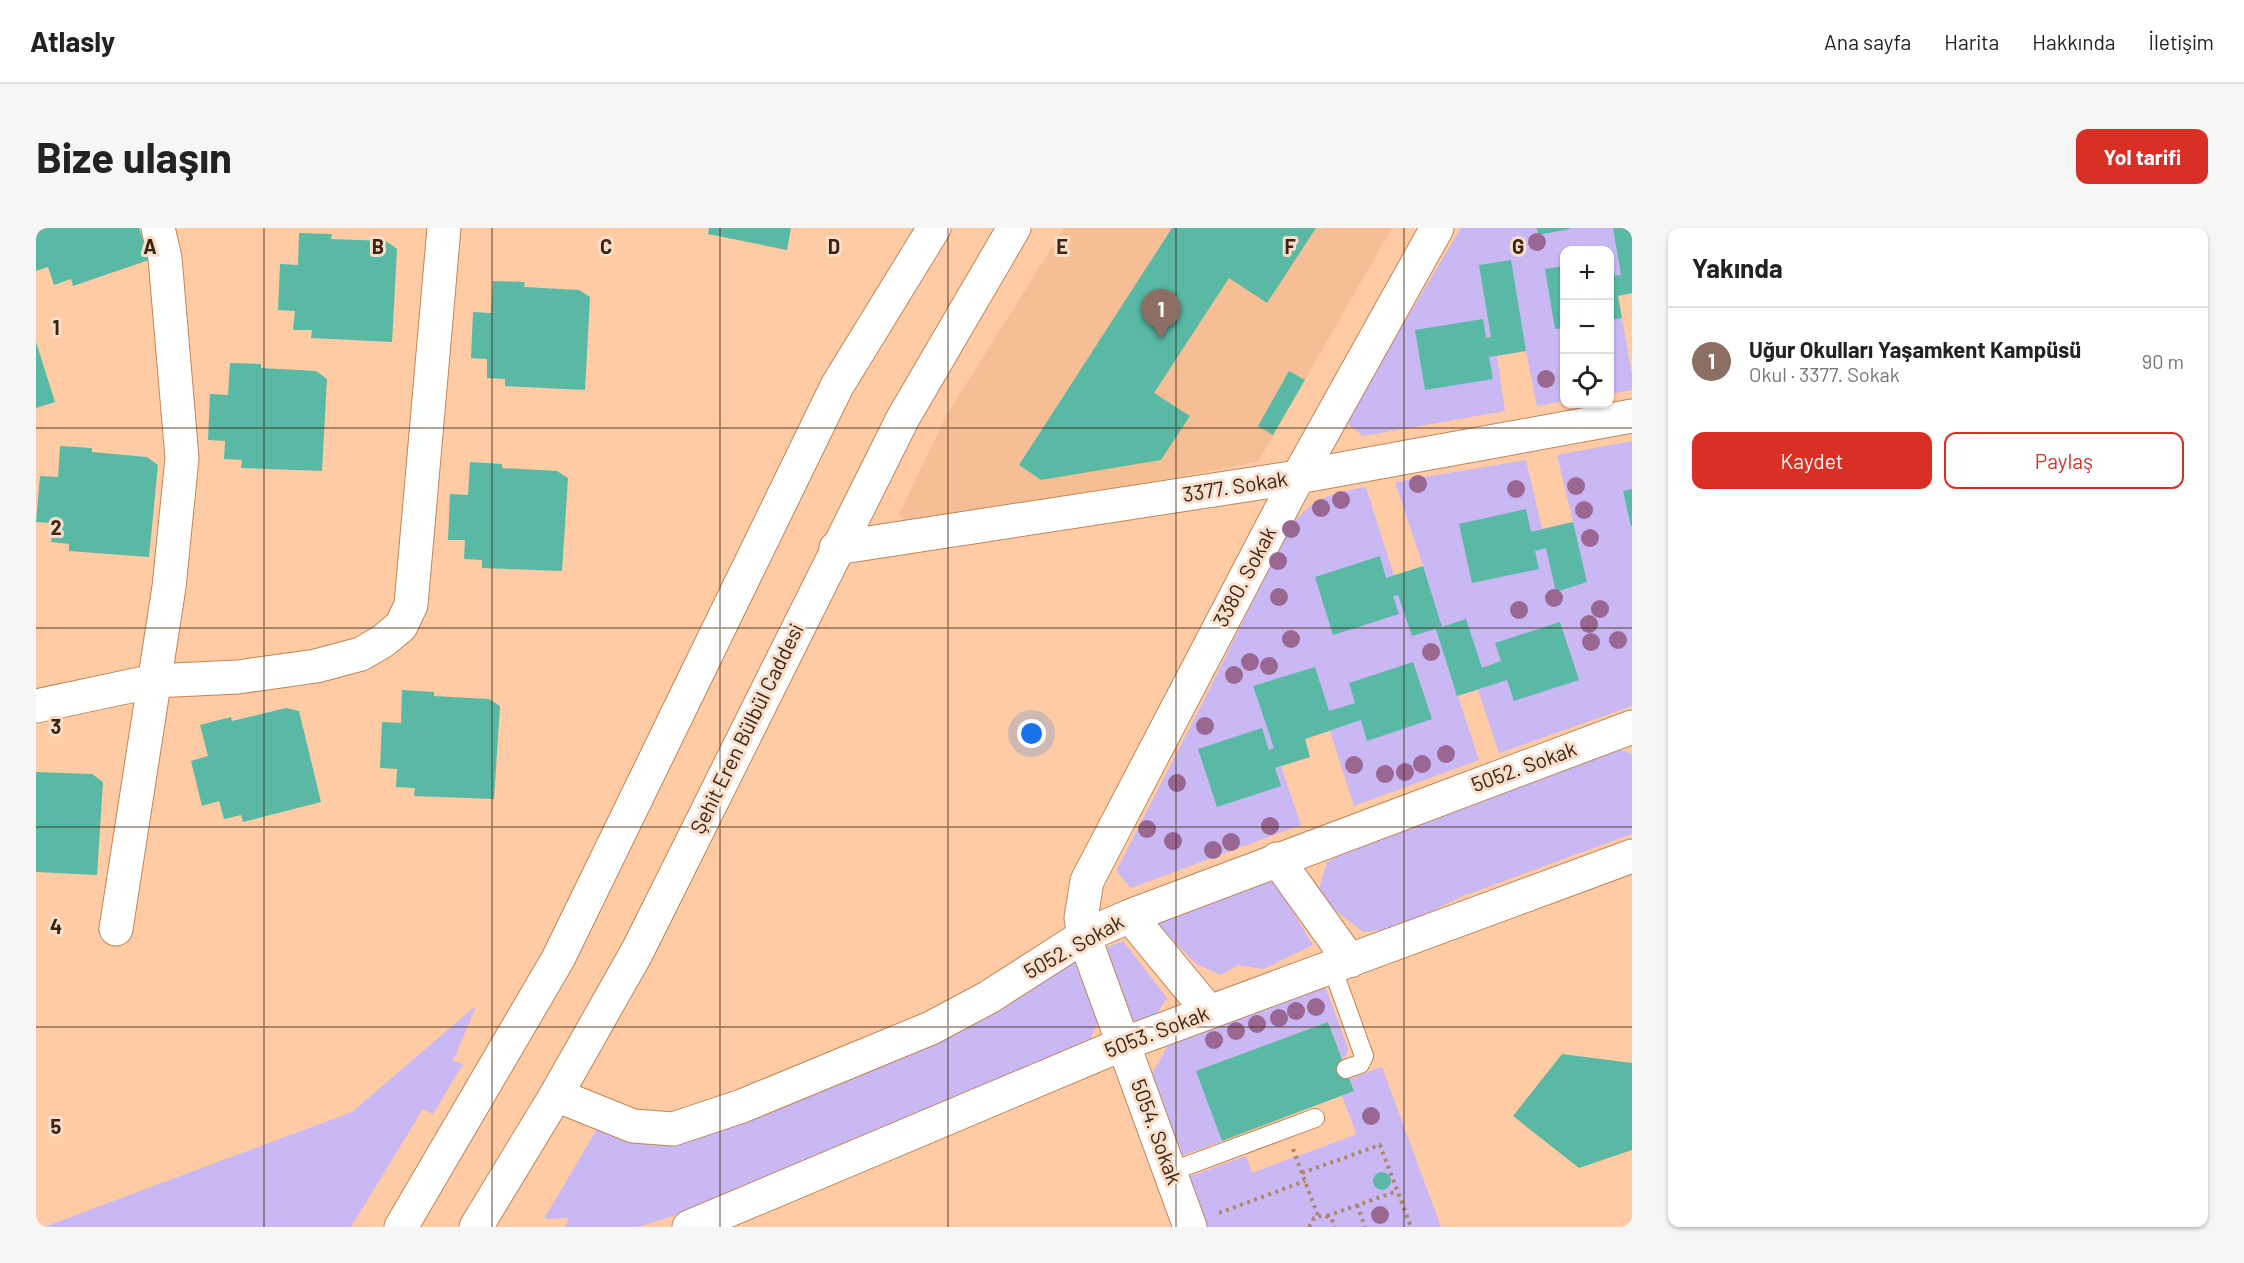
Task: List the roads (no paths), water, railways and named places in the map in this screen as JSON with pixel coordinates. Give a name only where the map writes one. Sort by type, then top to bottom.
[{"type":"street","points":[[116,929],[169,587],[182,458],[165,258],[158,228]]},
{"type":"street","points":[[36,706],[154,681],[238,677],[316,666],[361,654],[383,641],[401,626],[411,605],[444,228]]},
{"type":"street","points":[[401,1227],[558,958],[837,386],[934,228]]},
{"type":"street","name":"Şehit Eren Bülbül Caddesi","points":[[476,1227],[556,1095],[637,952],[836,548],[903,418],[1014,228]]},
{"type":"street","name":"3380. Sokak","points":[[1084,936],[1081,918],[1083,902],[1088,881],[1096,863],[1298,477],[1437,228]]},
{"type":"street","name":"3377. Sokak","points":[[836,548],[1298,477],[1632,416]]},
{"type":"street","name":"5052. Sokak","points":[[556,1095],[633,1126],[673,1129],[742,1106],[931,1028],[989,997],[1084,936],[1130,916],[1277,859],[1632,728]]},
{"type":"street","name":"5053. Sokak","points":[[689,1227],[1123,1044],[1632,856]]},
{"type":"street","points":[[1277,859],[1341,964]]},
{"type":"street","points":[[1130,916],[1209,1012]]},
{"type":"street","name":"5054. Sokak","points":[[1084,936],[1170,1172],[1205,1224]]},
{"type":"lane","points":[[1341,964],[1364,1056],[1360,1064],[1346,1069]]},
{"type":"lane","points":[[1170,1172],[1315,1118]]},
{"type":"place","name":"Uğur Okulları Yaşamkent Kampüsü","points":[[1161,339]]}]
